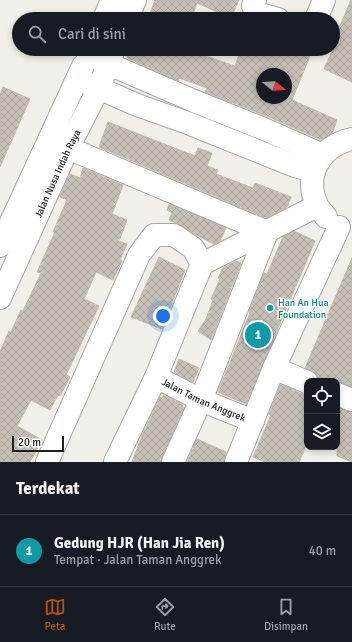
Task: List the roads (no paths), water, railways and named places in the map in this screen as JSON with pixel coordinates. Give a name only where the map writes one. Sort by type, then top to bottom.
[{"type":"street","points":[[107,12],[112,0]]},
{"type":"street","points":[[130,12],[136,0]]},
{"type":"street","points":[[254,0],[253,6],[256,12]]},
{"type":"street","points":[[319,12],[324,0]]},
{"type":"street","name":"Jalan Nusa Indah Raya","points":[[0,246],[78,79],[98,56]]},
{"type":"street","name":"Jalan Nusa Indah Raya","points":[[0,298],[68,148],[99,88],[100,56]]},
{"type":"street","points":[[104,56],[194,101],[264,129],[319,163]]},
{"type":"street","points":[[78,79],[137,105],[188,123],[295,166],[319,163]]},
{"type":"street","points":[[236,462],[274,368],[346,228],[326,218],[317,206],[312,190],[319,163],[330,147],[352,138]]},
{"type":"street","points":[[68,148],[267,232]]},
{"type":"street","points":[[115,462],[156,377],[202,264],[317,206]]},
{"type":"street","points":[[173,462],[201,400],[267,232]]},
{"type":"street","points":[[47,462],[139,255],[145,246],[154,235],[174,235],[193,248],[202,264]]},
{"type":"street","points":[[274,368],[304,381]]},
{"type":"street","name":"Jalan Taman Anggrek","points":[[156,377],[201,400],[253,421]]},
{"type":"street","points":[[340,395],[352,400]]},
{"type":"place","name":"Han An Hua Foundation","points":[[270,308]]},
{"type":"place","name":"Gedung HJR (Han Jia Ren)","points":[[258,335]]}]
